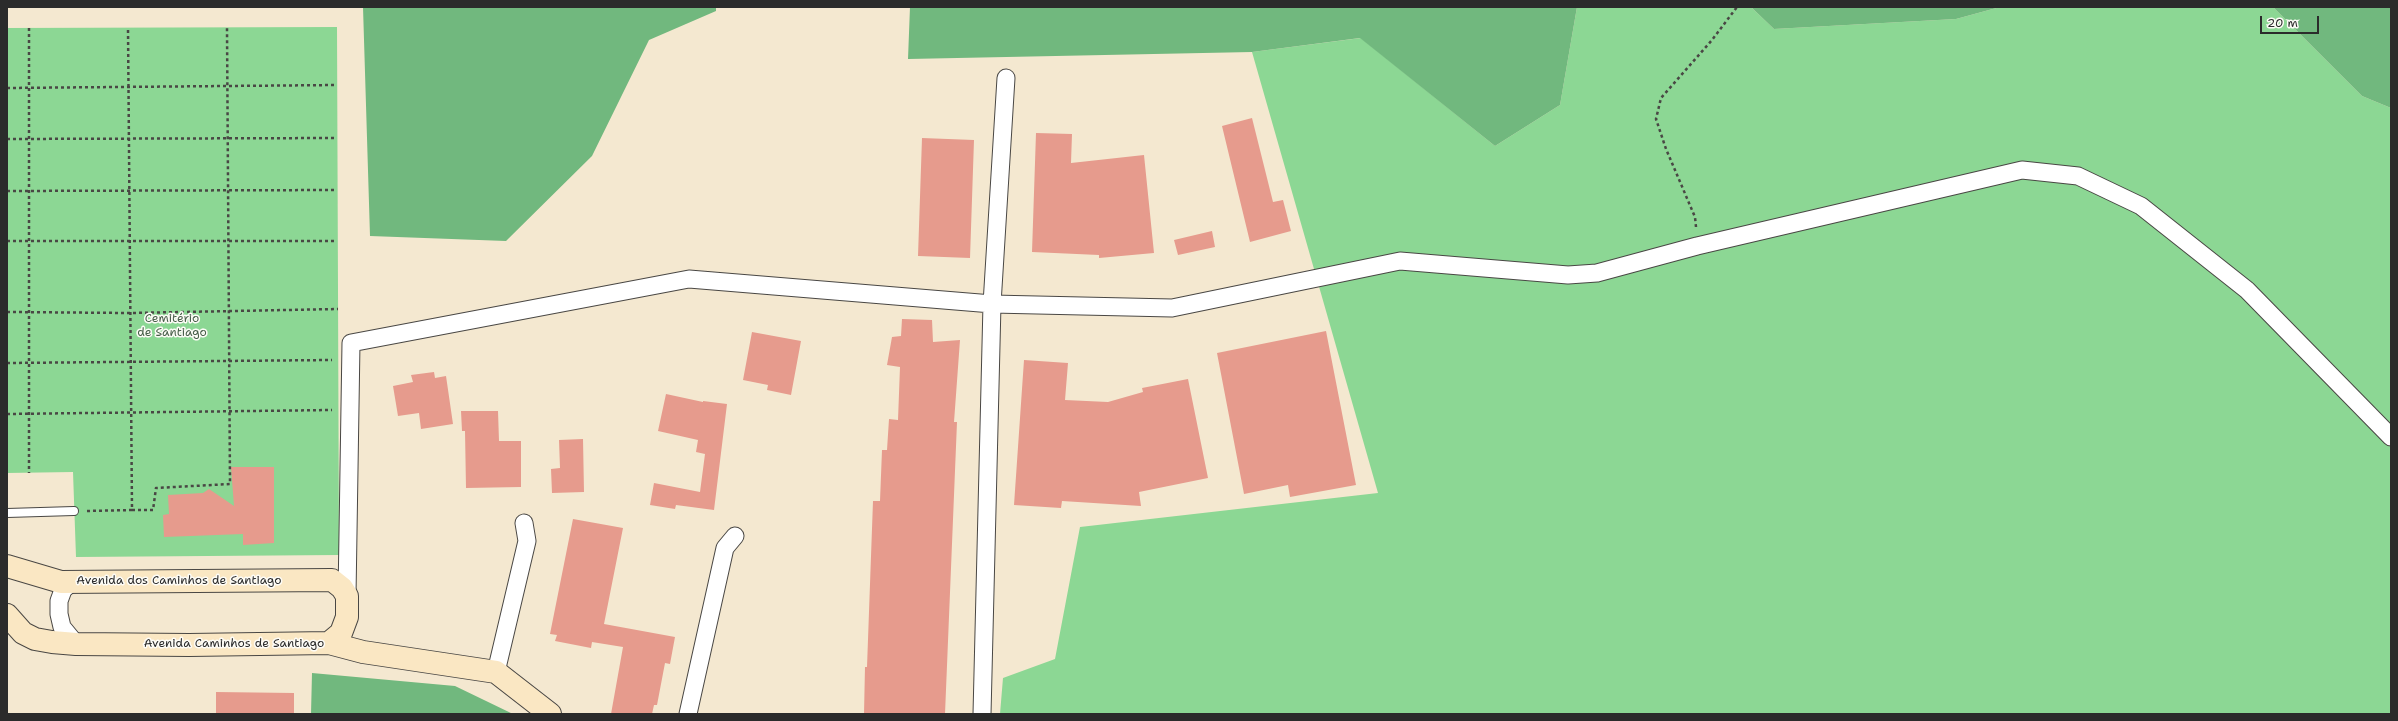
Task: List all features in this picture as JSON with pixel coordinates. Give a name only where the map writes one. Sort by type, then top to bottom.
[{"type":"street","points":[[982,714],[992,304],[1006,78]]},
{"type":"street","points":[[329,643],[341,633],[345,625],[347,596],[351,343],[689,279],[992,304],[1172,308],[1400,261],[1568,275],[1590,273],[1696,246],[2022,170],[2078,176],[2141,206],[2247,290],[2391,437]]},
{"type":"street","points":[[496,672],[527,541],[524,523]]},
{"type":"street","points":[[688,714],[725,548],[736,536]]},
{"type":"street","name":"Avenida dos Caminhos de Santiago","points":[[7,566],[61,582],[332,580],[342,588],[347,596]]},
{"type":"street","points":[[72,582],[63,590],[59,601],[59,614],[62,627],[76,644]]},
{"type":"street","name":"Avenida Caminhos de Santiago","points":[[7,615],[24,633],[35,639],[76,644],[329,643],[363,652],[496,672],[550,714]]},
{"type":"lane","points":[[7,513],[74,511]]},
{"type":"path","points":[[1696,246],[1695,217],[1666,149],[1656,119],[1661,98],[1712,40],[1737,7]]},
{"type":"path","points":[[29,28],[29,473]]},
{"type":"path","points":[[128,28],[132,510]]},
{"type":"path","points":[[74,511],[153,510],[156,488],[230,484],[227,28]]},
{"type":"path","points":[[7,88],[337,85]]},
{"type":"path","points":[[7,139],[337,138]]},
{"type":"path","points":[[7,192],[337,190]]},
{"type":"path","points":[[7,241],[337,240]]},
{"type":"path","points":[[7,312],[130,313],[338,309]]},
{"type":"path","points":[[7,363],[338,360]]},
{"type":"path","points":[[7,414],[131,411],[338,410]]},
{"type":"green space","points":[[363,7],[716,7],[716,11],[649,40],[592,156],[506,241],[370,236]]},
{"type":"green space","points":[[910,7],[1577,7],[1560,105],[1495,146],[1360,38],[1252,52],[908,59]]},
{"type":"green space","points":[[1577,7],[1751,7],[1774,29],[1956,19],[2000,7],[2273,7],[2362,96],[2391,108],[2391,714],[1000,714],[1003,678],[1055,659],[1080,527],[1378,493],[1252,52],[1361,38],[1495,146],[1560,105]]},
{"type":"green space","points":[[1751,7],[2000,7],[1956,19],[1774,29]]},
{"type":"green space","points":[[2273,7],[2391,7],[2391,108],[2362,96]]},
{"type":"green space","name":"Cemitério de Santiago","points":[[337,27],[339,555],[76,557],[73,472],[7,473],[7,28]]},
{"type":"green space","points":[[312,673],[455,686],[513,714],[311,714]]},
{"type":"building","points":[[1252,118],[1273,202],[1283,200],[1291,231],[1250,242],[1222,126]]},
{"type":"building","points":[[1036,133],[1072,134],[1071,163],[1144,155],[1154,253],[1099,258],[1099,255],[1032,252]]},
{"type":"building","points":[[922,138],[974,140],[970,258],[918,256]]},
{"type":"building","points":[[1212,231],[1215,247],[1178,255],[1174,240]]},
{"type":"building","points":[[902,319],[932,320],[933,342],[960,340],[954,422],[957,422],[945,714],[864,714],[873,501],[880,501],[882,450],[887,450],[889,419],[898,420],[900,367],[887,365],[892,337],[901,336]]},
{"type":"building","points":[[1326,331],[1356,485],[1290,497],[1288,485],[1244,494],[1217,353]]},
{"type":"building","points":[[752,332],[801,341],[791,395],[767,390],[768,385],[743,380]]},
{"type":"building","points":[[1024,360],[1068,363],[1065,400],[1108,402],[1143,392],[1142,388],[1188,379],[1208,478],[1139,492],[1141,506],[1062,501],[1061,508],[1014,505]]},
{"type":"building","points":[[434,372],[435,378],[446,376],[453,424],[421,429],[419,413],[398,416],[393,386],[413,382],[411,375]]},
{"type":"building","points":[[666,394],[703,402],[727,404],[714,510],[676,505],[675,509],[650,505],[654,483],[700,492],[705,454],[696,452],[698,440],[658,431]]},
{"type":"building","points":[[461,411],[498,411],[499,441],[521,441],[521,487],[466,488],[465,431],[462,431]]},
{"type":"building","points":[[583,439],[584,492],[552,493],[551,469],[560,468],[559,440]]},
{"type":"building","points":[[231,467],[274,467],[274,543],[243,545],[243,534],[164,537],[163,515],[169,514],[168,495],[203,493],[209,489],[234,506]]},
{"type":"building","points":[[573,519],[623,528],[604,624],[675,637],[670,664],[665,663],[657,705],[654,705],[652,714],[611,714],[623,647],[592,642],[591,648],[555,641],[557,635],[550,634]]},
{"type":"building","points":[[216,692],[294,693],[294,714],[216,714]]}]
